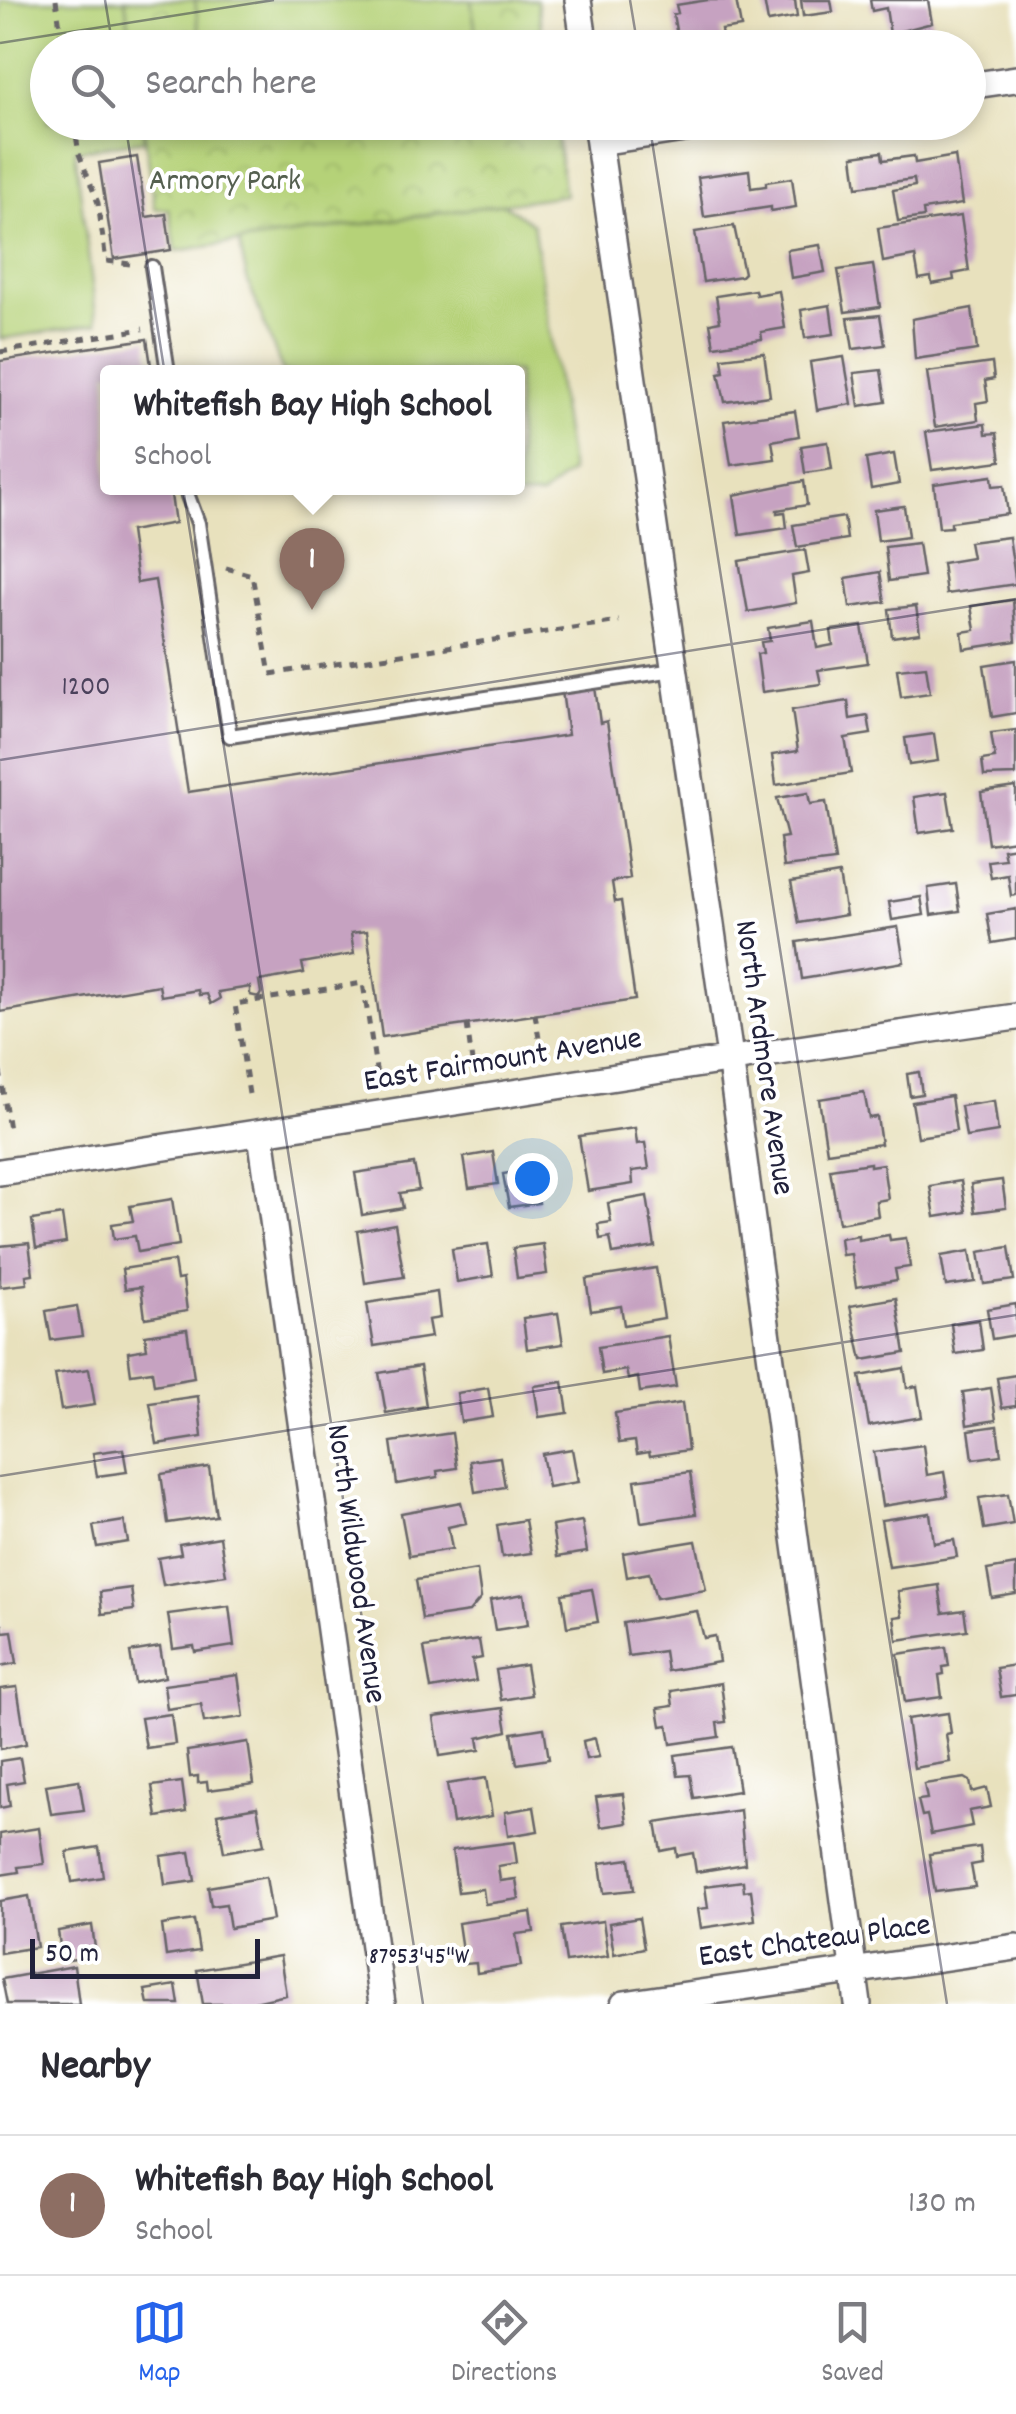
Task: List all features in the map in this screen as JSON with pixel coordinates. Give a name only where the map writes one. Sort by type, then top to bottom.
[{"type":"street","points":[[578,0],[582,30]]},
{"type":"street","points":[[986,83],[1016,79]]},
{"type":"street","name":"North Ardmore Avenue","points":[[599,140],[730,1057],[858,2004]]},
{"type":"street","name":"East Fairmount Avenue","points":[[0,1172],[262,1134],[730,1057],[1016,1018]]},
{"type":"street","name":"North Wildwood Avenue","points":[[262,1134],[382,2004]]},
{"type":"street","name":"East Chateau Place","points":[[624,2004],[1016,1947]]},
{"type":"lane","points":[[152,268],[167,365]]},
{"type":"lane","points":[[188,495],[198,523],[230,736],[674,670]]},
{"type":"path","points":[[56,0],[60,30]]},
{"type":"path","points":[[77,140],[98,203],[106,261],[152,268]]},
{"type":"path","points":[[0,352],[161,326]]},
{"type":"path","points":[[204,562],[252,574],[270,674],[619,621]]},
{"type":"path","points":[[249,1094],[235,1004],[363,984],[377,1076]]},
{"type":"path","points":[[535,1014],[540,1051]]},
{"type":"path","points":[[467,1024],[472,1062]]},
{"type":"path","points":[[0,1070],[9,1130]]},
{"type":"green space","points":[[0,0],[125,0],[129,30],[30,30],[30,140],[145,140],[75,151],[97,324],[0,339]]},
{"type":"green space","points":[[125,0],[537,0],[541,30],[129,30]]},
{"type":"green space","points":[[195,0],[471,0],[475,30],[199,30]]},
{"type":"green space","name":"Armory Park","points":[[145,140],[557,140],[565,195],[176,251],[169,209],[155,209]]},
{"type":"green space","points":[[503,204],[533,224],[571,472],[541,496],[474,495],[525,495],[525,365],[280,365],[247,279],[239,242]]},
{"type":"building","points":[[736,0],[741,27],[676,30],[676,5]]},
{"type":"building","points":[[764,0],[795,0],[797,17],[768,22]]},
{"type":"building","points":[[801,0],[831,0],[833,12],[803,16]]},
{"type":"building","points":[[870,0],[928,0],[932,23],[889,30],[886,8],[872,11]]},
{"type":"building","points":[[882,152],[883,160],[914,156],[915,163],[955,156],[962,204],[923,210],[924,217],[898,221],[893,190],[915,186],[914,179],[857,187],[853,156]]},
{"type":"building","points":[[137,157],[146,217],[166,214],[171,250],[114,259],[99,163]]},
{"type":"building","points":[[749,170],[751,188],[792,178],[796,207],[704,217],[698,177]]},
{"type":"building","points":[[961,216],[969,271],[953,274],[954,280],[932,284],[931,277],[919,279],[915,256],[883,262],[878,228]]},
{"type":"building","points":[[734,226],[744,273],[703,282],[695,232]]},
{"type":"building","points":[[820,245],[825,272],[791,278],[787,250]]},
{"type":"building","points":[[873,265],[880,307],[845,312],[838,270]]},
{"type":"building","points":[[755,290],[756,295],[779,291],[785,328],[761,332],[762,339],[714,346],[710,323],[720,321],[716,296]]},
{"type":"building","points":[[830,305],[834,334],[805,338],[801,310]]},
{"type":"building","points":[[972,308],[977,350],[915,359],[912,319]]},
{"type":"building","points":[[880,315],[885,345],[853,349],[848,318]]},
{"type":"building","points":[[147,339],[151,365],[100,365],[100,495],[171,495],[175,523],[130,531],[137,583],[155,580],[188,792],[568,735],[562,691],[595,687],[600,723],[607,721],[630,878],[612,882],[615,902],[621,901],[635,1000],[382,1037],[367,931],[351,933],[354,954],[302,963],[304,973],[259,981],[259,997],[250,995],[250,987],[218,992],[220,999],[211,1004],[207,994],[199,995],[198,990],[161,996],[159,985],[0,1012],[0,361]]},
{"type":"building","points":[[764,353],[770,396],[725,402],[719,373],[724,372],[722,358]]},
{"type":"building","points":[[844,357],[852,404],[817,410],[810,362]]},
{"type":"building","points":[[992,363],[994,379],[985,381],[988,401],[976,403],[978,420],[935,427],[927,372]]},
{"type":"building","points":[[881,370],[886,402],[859,406],[854,373]]},
{"type":"building","points":[[795,411],[799,436],[772,441],[775,459],[731,465],[724,421]]},
{"type":"building","points":[[985,424],[986,434],[997,433],[1001,461],[932,470],[926,432]]},
{"type":"building","points":[[828,442],[832,469],[805,473],[801,446]]},
{"type":"building","points":[[894,454],[899,484],[871,489],[866,459]]},
{"type":"building","points":[[992,476],[993,486],[1004,485],[1008,514],[951,522],[951,527],[939,528],[934,484]]},
{"type":"building","points":[[804,481],[807,505],[777,510],[785,512],[787,528],[740,535],[734,495]]},
{"type":"building","points":[[904,506],[908,537],[878,541],[874,510]]},
{"type":"building","points":[[844,517],[847,539],[797,547],[793,525]]},
{"type":"building","points":[[1009,537],[1016,584],[946,594],[942,563],[972,558],[969,542]]},
{"type":"building","points":[[918,543],[923,576],[889,581],[885,547]]},
{"type":"building","points":[[805,550],[809,573],[792,576],[796,603],[748,612],[739,561]]},
{"type":"building","points":[[880,572],[885,602],[850,607],[846,578]]},
{"type":"building","points":[[1013,600],[1016,641],[964,649],[962,632],[975,630],[971,606]]},
{"type":"building","points":[[916,606],[920,633],[892,637],[889,609]]},
{"type":"building","points":[[813,621],[817,648],[833,645],[831,630],[862,626],[868,663],[818,670],[821,684],[762,692],[757,654],[763,653],[761,642],[770,641],[768,628]]},
{"type":"building","points":[[1016,660],[1016,713],[992,717],[984,665]]},
{"type":"building","points":[[926,666],[930,693],[901,697],[897,669]]},
{"type":"building","points":[[848,701],[850,719],[868,716],[871,734],[845,738],[851,773],[776,785],[772,755],[798,751],[792,710]]},
{"type":"building","points":[[1016,730],[1016,775],[984,776],[982,760],[995,758],[991,733]]},
{"type":"building","points":[[934,734],[938,761],[909,765],[905,738]]},
{"type":"building","points":[[1016,787],[1016,840],[988,844],[981,792]]},
{"type":"building","points":[[947,792],[953,828],[919,833],[914,797]]},
{"type":"building","points":[[808,793],[810,804],[826,802],[835,861],[784,867],[780,838],[787,837],[777,798]]},
{"type":"building","points":[[1016,847],[1016,895],[1011,896],[1008,875],[991,878],[988,861],[1005,859],[1003,849]]},
{"type":"building","points":[[839,874],[846,915],[799,923],[791,882]]},
{"type":"building","points":[[956,884],[960,911],[931,915],[928,888]]},
{"type":"building","points":[[921,897],[924,915],[892,920],[889,902]]},
{"type":"building","points":[[1016,909],[1016,939],[992,943],[987,914]]},
{"type":"building","points":[[898,927],[904,962],[802,979],[797,942]]},
{"type":"building","points":[[919,1072],[922,1094],[910,1096],[907,1074]]},
{"type":"building","points":[[864,1092],[869,1118],[877,1117],[881,1144],[827,1152],[819,1099]]},
{"type":"building","points":[[951,1096],[956,1131],[918,1137],[912,1102]]},
{"type":"building","points":[[994,1101],[998,1132],[966,1137],[961,1106]]},
{"type":"building","points":[[635,1128],[637,1144],[645,1143],[649,1169],[632,1171],[633,1184],[588,1191],[579,1136]]},
{"type":"building","points":[[493,1152],[498,1184],[469,1188],[464,1157]]},
{"type":"building","points":[[414,1164],[419,1190],[400,1193],[403,1208],[362,1215],[355,1173]]},
{"type":"building","points":[[883,1164],[888,1199],[876,1201],[878,1216],[839,1223],[830,1169]]},
{"type":"building","points":[[534,1169],[539,1203],[509,1207],[503,1174]]},
{"type":"building","points":[[1002,1180],[1006,1208],[975,1212],[971,1184]]},
{"type":"building","points":[[961,1181],[966,1212],[935,1217],[930,1186]]},
{"type":"building","points":[[647,1196],[655,1247],[613,1254],[610,1237],[600,1239],[598,1224],[611,1222],[608,1203]]},
{"type":"building","points":[[172,1199],[179,1245],[138,1252],[135,1236],[114,1239],[112,1224],[133,1221],[130,1206]]},
{"type":"building","points":[[62,1215],[66,1243],[36,1248],[32,1220]]},
{"type":"building","points":[[395,1224],[404,1277],[365,1283],[357,1231]]},
{"type":"building","points":[[858,1235],[858,1240],[889,1235],[890,1240],[906,1238],[910,1267],[895,1269],[897,1280],[856,1287],[851,1254],[842,1255],[840,1238]]},
{"type":"building","points":[[29,1243],[33,1274],[26,1275],[27,1284],[0,1287],[0,1246]]},
{"type":"building","points":[[488,1244],[493,1276],[457,1282],[452,1249]]},
{"type":"building","points":[[543,1244],[547,1274],[517,1278],[513,1248]]},
{"type":"building","points":[[1009,1247],[1014,1280],[984,1284],[979,1252]]},
{"type":"building","points":[[970,1251],[975,1282],[946,1286],[941,1256]]},
{"type":"building","points":[[174,1261],[177,1280],[183,1279],[187,1311],[145,1318],[141,1287],[125,1289],[122,1269]]},
{"type":"building","points":[[656,1268],[664,1318],[624,1325],[621,1306],[591,1311],[586,1279]]},
{"type":"building","points":[[437,1292],[440,1318],[428,1320],[431,1337],[374,1346],[367,1303]]},
{"type":"building","points":[[896,1298],[905,1353],[862,1360],[850,1306]]},
{"type":"building","points":[[1016,1304],[1016,1335],[992,1339],[987,1309]]},
{"type":"building","points":[[77,1306],[82,1336],[51,1340],[46,1311]]},
{"type":"building","points":[[558,1313],[563,1344],[527,1349],[523,1318]]},
{"type":"building","points":[[979,1320],[983,1350],[955,1354],[951,1324]]},
{"type":"building","points":[[187,1329],[194,1378],[154,1385],[152,1371],[131,1374],[128,1352],[147,1349],[145,1335]]},
{"type":"building","points":[[668,1336],[676,1387],[640,1392],[638,1377],[628,1379],[626,1370],[602,1374],[598,1347]]},
{"type":"building","points":[[420,1366],[426,1406],[386,1413],[379,1373]]},
{"type":"building","points":[[904,1368],[907,1388],[917,1386],[922,1417],[869,1426],[860,1376]]},
{"type":"building","points":[[89,1369],[95,1405],[61,1410],[55,1374]]},
{"type":"building","points":[[1016,1375],[1016,1406],[1002,1408],[997,1378]]},
{"type":"building","points":[[563,1382],[568,1413],[539,1417],[534,1386]]},
{"type":"building","points":[[488,1388],[493,1417],[461,1422],[457,1393]]},
{"type":"building","points":[[991,1388],[996,1420],[967,1425],[963,1392]]},
{"type":"building","points":[[198,1396],[202,1437],[157,1444],[150,1403]]},
{"type":"building","points":[[682,1403],[688,1450],[650,1456],[649,1452],[637,1454],[635,1441],[619,1443],[615,1413]]},
{"type":"building","points":[[997,1426],[1001,1455],[973,1459],[969,1430]]},
{"type":"building","points":[[452,1433],[457,1468],[437,1471],[438,1477],[397,1484],[391,1442]]},
{"type":"building","points":[[923,1445],[927,1475],[944,1472],[948,1496],[882,1506],[874,1452]]},
{"type":"building","points":[[123,1449],[127,1472],[97,1476],[93,1453]]},
{"type":"building","points":[[572,1449],[578,1482],[548,1487],[542,1454]]},
{"type":"building","points":[[500,1457],[505,1487],[475,1492],[470,1461]]},
{"type":"building","points":[[209,1467],[216,1516],[168,1523],[161,1474]]},
{"type":"building","points":[[690,1472],[696,1514],[641,1522],[635,1480]]},
{"type":"building","points":[[1008,1494],[1013,1524],[984,1529],[979,1498]]},
{"type":"building","points":[[461,1502],[466,1523],[448,1527],[452,1549],[409,1556],[401,1513]]},
{"type":"building","points":[[930,1513],[934,1543],[954,1540],[957,1557],[889,1567],[881,1520]]},
{"type":"building","points":[[525,1520],[531,1553],[502,1557],[497,1525]]},
{"type":"building","points":[[124,1521],[128,1542],[97,1547],[93,1526]]},
{"type":"building","points":[[582,1521],[587,1552],[557,1557],[552,1526]]},
{"type":"building","points":[[220,1537],[226,1575],[163,1585],[158,1558],[181,1554],[179,1544]]},
{"type":"building","points":[[696,1541],[706,1590],[656,1598],[649,1573],[627,1577],[623,1553]]},
{"type":"building","points":[[1016,1565],[1016,1594],[992,1598],[987,1570]]},
{"type":"building","points":[[477,1570],[481,1598],[469,1612],[422,1619],[416,1580]]},
{"type":"building","points":[[939,1585],[943,1613],[964,1610],[967,1630],[897,1640],[894,1617],[902,1616],[898,1591]]},
{"type":"building","points":[[131,1588],[134,1610],[102,1614],[100,1592]]},
{"type":"building","points":[[592,1589],[598,1622],[567,1627],[562,1594]]},
{"type":"building","points":[[524,1594],[528,1625],[495,1630],[490,1600]]},
{"type":"building","points":[[229,1606],[234,1646],[195,1652],[194,1646],[173,1649],[168,1614]]},
{"type":"building","points":[[697,1611],[704,1638],[715,1636],[719,1662],[667,1671],[664,1651],[628,1656],[623,1623]]},
{"type":"building","points":[[2,1624],[3,1632],[12,1631],[17,1663],[0,1666]]},
{"type":"building","points":[[479,1640],[482,1658],[472,1660],[476,1681],[431,1689],[424,1648]]},
{"type":"building","points":[[160,1647],[165,1677],[135,1683],[130,1652]]},
{"type":"building","points":[[946,1647],[949,1666],[943,1667],[944,1674],[939,1675],[942,1697],[905,1702],[898,1654]]},
{"type":"building","points":[[526,1665],[531,1695],[501,1700],[496,1670]]},
{"type":"building","points":[[1016,1665],[1016,1695],[1001,1697],[996,1668]]},
{"type":"building","points":[[238,1675],[244,1717],[204,1722],[201,1704],[167,1709],[164,1685]]},
{"type":"building","points":[[721,1683],[726,1722],[717,1723],[719,1737],[671,1744],[668,1725],[661,1726],[658,1708],[673,1706],[671,1691]]},
{"type":"building","points":[[17,1687],[26,1744],[0,1749],[0,1689]]},
{"type":"building","points":[[503,1708],[507,1731],[478,1738],[480,1750],[440,1756],[434,1717]]},
{"type":"building","points":[[948,1713],[950,1762],[914,1768],[907,1719]]},
{"type":"building","points":[[171,1714],[175,1744],[146,1748],[141,1718]]},
{"type":"building","points":[[544,1728],[549,1759],[517,1764],[512,1733]]},
{"type":"building","points":[[595,1738],[599,1757],[586,1759],[583,1741]]},
{"type":"building","points":[[248,1742],[254,1784],[208,1790],[207,1782],[198,1783],[198,1776],[190,1777],[187,1751]]},
{"type":"building","points":[[732,1747],[739,1791],[694,1798],[690,1775],[678,1776],[675,1755]]},
{"type":"building","points":[[20,1758],[24,1781],[7,1784],[10,1806],[0,1808],[0,1761]]},
{"type":"building","points":[[486,1778],[492,1816],[453,1823],[447,1784]]},
{"type":"building","points":[[965,1778],[970,1781],[972,1792],[987,1788],[991,1807],[969,1811],[972,1826],[931,1834],[927,1815],[922,1816],[918,1800],[927,1799],[924,1784]]},
{"type":"building","points":[[79,1780],[84,1810],[51,1814],[46,1785]]},
{"type":"building","points":[[182,1782],[186,1812],[157,1817],[152,1786]]},
{"type":"building","points":[[623,1794],[627,1823],[601,1827],[596,1797]]},
{"type":"building","points":[[257,1807],[264,1845],[224,1852],[217,1814]]},
{"type":"building","points":[[534,1807],[538,1831],[508,1836],[505,1812]]},
{"type":"building","points":[[740,1810],[745,1864],[696,1872],[693,1853],[677,1856],[676,1848],[661,1851],[656,1823]]},
{"type":"building","points":[[39,1828],[44,1864],[18,1867],[19,1872],[0,1875],[0,1834]]},
{"type":"building","points":[[514,1842],[517,1863],[498,1866],[500,1881],[516,1879],[519,1899],[485,1904],[483,1889],[458,1892],[452,1850]]},
{"type":"building","points":[[99,1847],[103,1877],[72,1882],[67,1852]]},
{"type":"building","points":[[980,1847],[982,1863],[971,1865],[975,1887],[935,1892],[929,1854]]},
{"type":"building","points":[[190,1852],[195,1881],[165,1885],[161,1856]]},
{"type":"building","points":[[630,1859],[634,1890],[604,1893],[600,1863]]},
{"type":"building","points":[[266,1877],[273,1920],[230,1928],[226,1904],[211,1906],[208,1887]]},
{"type":"building","points":[[743,1881],[744,1891],[751,1890],[755,1920],[701,1928],[698,1909],[708,1908],[705,1886]]},
{"type":"building","points":[[29,1896],[37,1947],[0,1953],[0,1901]]},
{"type":"building","points":[[531,1912],[534,1932],[516,1934],[521,1966],[477,1973],[476,1963],[464,1964],[458,1923]]},
{"type":"building","points":[[639,1918],[644,1948],[614,1954],[609,1923]]},
{"type":"building","points":[[194,1920],[199,1951],[166,1956],[162,1925]]},
{"type":"building","points":[[603,1921],[608,1956],[566,1962],[561,1927]]},
{"type":"building","points":[[92,1925],[96,1956],[62,1961],[58,1931]]},
{"type":"building","points":[[280,1956],[286,1995],[246,2004],[203,2004],[197,1970]]},
{"type":"building","points":[[74,1966],[79,2004],[7,2004],[2,1979]]},
{"type":"building","points":[[176,1985],[179,2004],[148,2004],[145,1990]]},
{"type":"place","name":"Whitefish Bay High School","points":[[312,610]]}]
